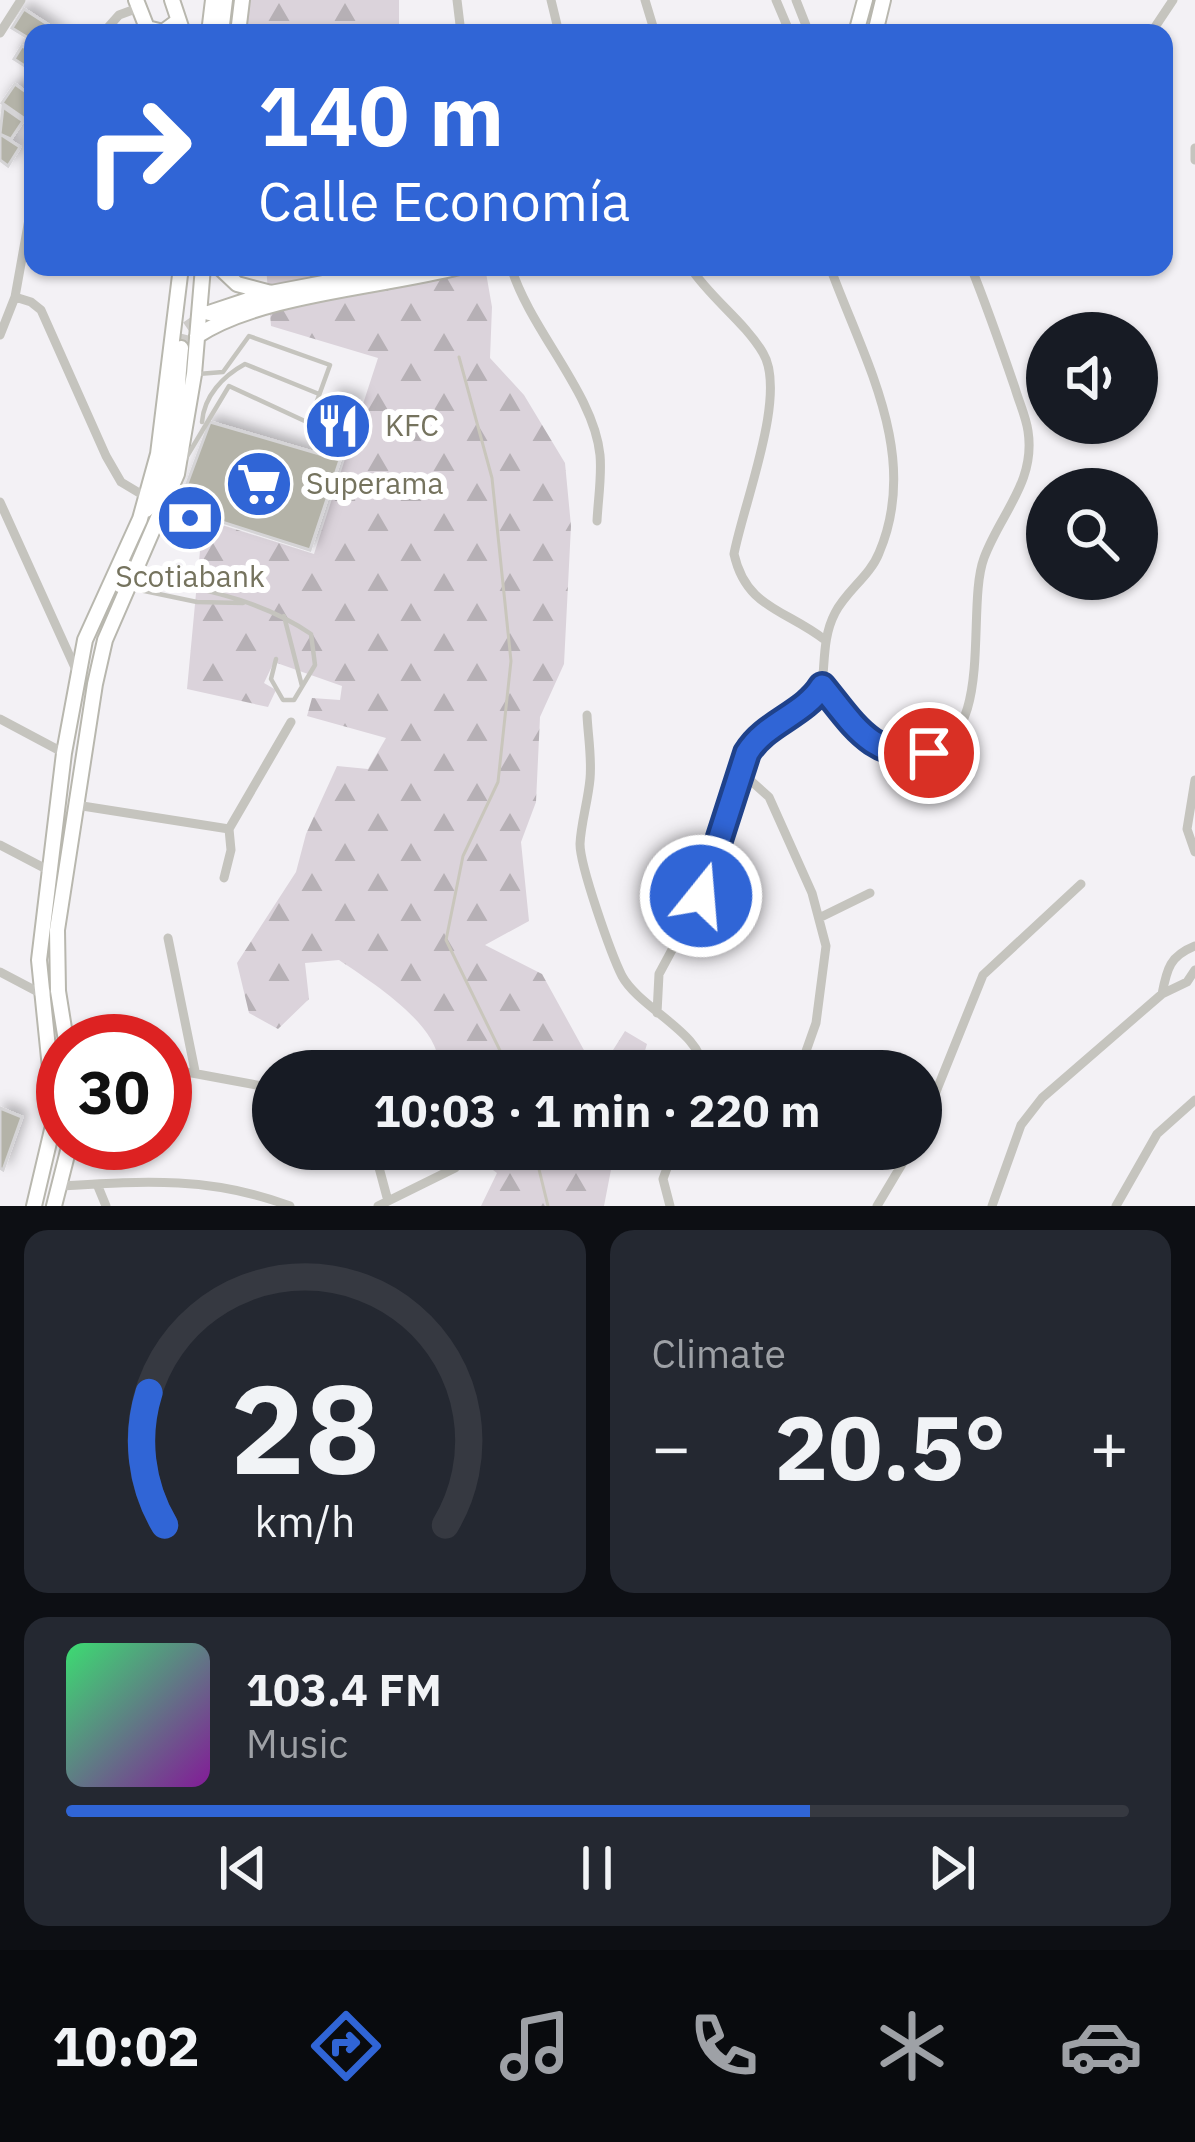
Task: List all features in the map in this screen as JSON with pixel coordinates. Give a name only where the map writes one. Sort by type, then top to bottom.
[{"type":"main road","points":[[140,519],[161,441],[179,276]]},
{"type":"main road","points":[[62,1014],[57,930],[95,684],[105,640],[177,473],[194,374],[202,276]]},
{"type":"main road","points":[[229,276],[237,284],[282,295]]},
{"type":"main road","points":[[209,313],[368,276]]},
{"type":"main road","points":[[197,336],[282,295],[402,276]]},
{"type":"main road","points":[[34,1206],[51,1142],[56,1096],[39,961],[64,753],[94,614],[140,519],[158,494],[169,461],[181,348]]},
{"type":"main road","points":[[54,1206],[64,1170]]},
{"type":"street","points":[[0,34],[21,0]]},
{"type":"street","points":[[111,24],[137,4]]},
{"type":"street","points":[[1195,148],[1195,160]]},
{"type":"street","points":[[0,335],[15,297],[24,247]]},
{"type":"street","points":[[514,276],[521,300],[581,400],[600,452],[597,521]]},
{"type":"street","points":[[696,276],[765,356],[772,395],[734,554],[740,580],[758,599],[825,640]]},
{"type":"street","points":[[657,1013],[659,974],[701,896],[747,753],[761,734],[822,686],[825,640],[836,610],[878,558],[892,518],[897,481],[894,442],[833,276]]},
{"type":"street","points":[[822,686],[860,733],[882,749],[907,755],[929,753],[950,740],[965,716],[975,671],[983,560],[1016,499],[1029,463],[1028,430],[974,276]]},
{"type":"street","points":[[15,297],[40,310],[106,456],[121,482],[146,496]]},
{"type":"street","points":[[0,502],[78,674]]},
{"type":"street","points":[[587,715],[590,774],[580,846],[609,947],[625,981],[698,1050]]},
{"type":"street","points":[[0,719],[64,753]]},
{"type":"street","points":[[224,878],[231,850],[229,830],[291,722]]},
{"type":"street","points":[[741,772],[769,797],[812,892],[826,946],[816,1023],[806,1050]]},
{"type":"street","points":[[1195,781],[1187,829],[1195,852]]},
{"type":"street","points":[[76,806],[229,830]]},
{"type":"street","points":[[0,845],[48,870]]},
{"type":"street","points":[[942,1077],[983,975],[1082,884]]},
{"type":"street","points":[[819,918],[870,892]]},
{"type":"street","points":[[168,938],[195,1071]]},
{"type":"street","points":[[1162,994],[1167,967],[1177,954],[1195,946]]},
{"type":"street","points":[[992,1206],[1021,1125],[1042,1098],[1162,994],[1187,982],[1195,970]]},
{"type":"street","points":[[0,973],[40,993],[58,991]]},
{"type":"street","points":[[192,1071],[252,1083]]},
{"type":"street","points":[[1116,1206],[1157,1134],[1195,1100]]},
{"type":"street","points":[[378,1170],[383,1203],[451,1170]]},
{"type":"street","points":[[666,1170],[663,1179],[670,1206]]},
{"type":"street","points":[[877,1206],[898,1170]]},
{"type":"street","points":[[60,1186],[146,1179],[194,1183],[290,1206]]},
{"type":"street","points":[[97,1184],[106,1206]]},
{"type":"lane","points":[[177,473],[225,379],[249,336],[330,365],[309,423],[225,379],[194,374]]},
{"type":"lane","points":[[225,379],[245,364],[319,394]]},
{"type":"lane","points":[[129,580],[197,602],[255,604]]},
{"type":"lane","points":[[129,580],[255,604],[311,634],[315,664],[294,700],[283,700],[271,679],[276,658]]},
{"type":"lane","points":[[284,616],[303,689]]},
{"type":"green space","points":[[242,0],[399,0],[399,24],[240,24]]},
{"type":"green space","points":[[267,276],[487,276],[492,307],[490,358],[524,395],[565,463],[571,526],[564,664],[540,717],[536,802],[521,842],[529,921],[485,945],[542,974],[584,1050],[436,1050],[404,1008],[339,960],[305,963],[309,999],[278,1029],[249,1013],[237,963],[296,872],[306,834],[337,766],[368,769],[386,738],[307,716],[312,698],[340,700],[342,686],[274,662],[264,683],[276,690],[268,707],[187,689],[203,519],[314,554],[378,358],[271,326]]},
{"type":"green space","points":[[625,1031],[647,1044],[645,1050],[613,1050]]},
{"type":"green space","points":[[493,1170],[611,1170],[604,1206],[481,1206],[497,1173]]},
{"type":"building","points":[[24,9],[47,24],[24,24],[24,35],[12,28]]},
{"type":"building","points":[[24,47],[24,65],[14,59]]},
{"type":"building","points":[[15,84],[24,90],[24,118],[2,103]]},
{"type":"building","points":[[3,107],[23,121],[11,139],[0,134]]},
{"type":"building","points":[[0,134],[20,147],[8,166],[0,160]]},
{"type":"building","name":"KFC","points":[[334,394],[359,401],[340,460],[318,451]]},
{"type":"building","name":"Superama","points":[[210,422],[340,460],[310,550],[178,508]]},
{"type":"building","points":[[0,1108],[22,1117],[3,1170],[0,1168]]},
{"type":"waterway","points":[[459,357],[492,478],[511,661],[498,782],[463,856],[446,940],[500,1050]]},
{"type":"waterway","points":[[539,1170],[548,1206]]},
{"type":"tunnel","points":[[181,348],[186,329],[205,316]]},
{"type":"place","name":"KFC","points":[[338,426]]},
{"type":"place","name":"Superama","points":[[259,484]]},
{"type":"place","name":"Scotiabank","points":[[190,518]]},
{"type":"route","points":[[701,896],[747,753],[761,734],[818,694],[822,686],[860,733],[882,749],[907,755],[929,753]]}]
